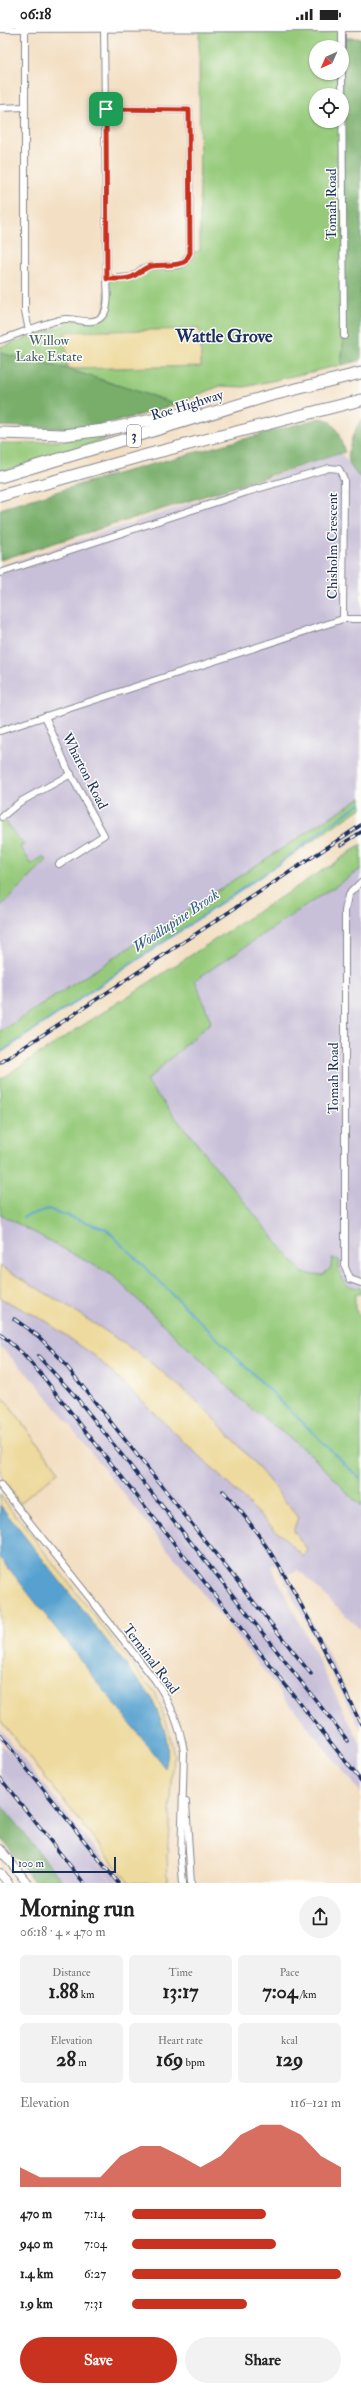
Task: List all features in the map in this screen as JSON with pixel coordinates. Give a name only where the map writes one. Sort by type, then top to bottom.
[{"type":"highway","name":"Roe Highway","points":[[0,477],[268,396],[361,373]]},
{"type":"highway","points":[[0,433],[64,435],[104,430],[268,396]]},
{"type":"highway","name":"3","points":[[0,496],[170,448],[361,400]]},
{"type":"main road","points":[[0,1849],[27,1883]]},
{"type":"main road","points":[[0,1873],[8,1883]]},
{"type":"street","points":[[342,28],[342,40]]},
{"type":"street","points":[[0,29],[361,28]]},
{"type":"street","points":[[25,29],[25,312],[29,331]]},
{"type":"street","points":[[0,340],[65,319],[97,320],[104,315],[107,304],[107,279],[104,29]]},
{"type":"street","name":"Tomah Road","points":[[342,80],[344,336]]},
{"type":"street","points":[[0,108],[25,107]]},
{"type":"street","points":[[106,109],[189,110],[190,253],[185,262],[170,266],[151,266],[142,269],[132,277],[124,279],[107,279]]},
{"type":"street","name":"Chisholm Crescent","points":[[0,573],[247,492],[334,468],[338,469],[344,479],[343,619],[0,731]]},
{"type":"street","points":[[343,619],[361,620]]},
{"type":"street","name":"Wharton Road","points":[[45,716],[71,774],[104,835],[59,864]]},
{"type":"street","points":[[2,817],[20,802],[71,774]]},
{"type":"street","name":"Tomah Road","points":[[361,882],[348,895],[345,911],[345,1268],[350,1279],[361,1283]]},
{"type":"street","name":"Terminal Road","points":[[0,1485],[165,1694],[178,1722],[185,1767],[181,1859],[183,1883]]},
{"type":"street","points":[[185,1767],[191,1883]]},
{"type":"shaded area","points":[[341,454],[361,478],[361,798],[137,946],[0,1032],[0,566]]},
{"type":"shaded area","points":[[361,868],[361,1288],[348,1286],[343,1283],[339,1272],[339,1261],[332,1259],[331,1267],[323,1275],[302,1273],[146,1081],[210,1022],[195,980]]},
{"type":"shaded area","points":[[0,1214],[112,1275],[247,1405],[314,1457],[361,1507],[361,1630],[298,1569],[288,1575],[361,1719],[361,1730],[276,1564],[271,1566],[361,1745],[361,1794],[37,1384],[0,1346]]},
{"type":"shaded area","points":[[0,1730],[122,1883],[113,1883],[37,1787],[112,1883],[43,1883],[0,1826],[0,1745],[11,1754],[0,1740]]},
{"type":"green space","name":"Willow Lake Estate","points":[[199,28],[342,28],[342,40],[309,40],[309,80],[342,80],[342,88],[309,88],[309,128],[342,128],[344,336],[341,365],[245,387],[220,386],[177,404],[67,369],[0,353],[0,347],[65,325],[65,319],[91,321],[104,315],[107,279],[124,279],[142,269],[179,265],[190,253],[200,251]],"holes":[[[200,329],[201,366],[67,369],[66,332]]]},
{"type":"green space","points":[[342,38],[361,38],[361,360],[341,365],[344,336],[343,128],[349,128],[349,88],[342,88],[342,80],[349,80],[349,40],[342,40]]},
{"type":"green space","points":[[0,353],[67,369],[177,404],[112,423],[71,429],[0,426]]},
{"type":"green space","points":[[320,418],[330,422],[337,430],[345,452],[0,560],[0,509],[98,479]]},
{"type":"green space","points":[[361,420],[360,478],[351,466],[348,457],[351,440]]},
{"type":"green space","points":[[150,425],[7,470],[0,469],[0,443],[57,441],[94,436]]},
{"type":"green space","points":[[361,797],[361,808],[357,811],[0,1053],[0,1032]]},
{"type":"green space","points":[[0,816],[24,845],[20,846],[32,865],[44,857],[47,861],[0,907]]},
{"type":"green space","points":[[361,845],[361,869],[195,980],[211,1022],[146,1081],[302,1273],[323,1275],[331,1267],[332,1258],[339,1260],[341,1277],[343,1280],[350,1286],[361,1288],[361,1294],[355,1294],[355,1309],[361,1317],[361,1507],[314,1457],[247,1405],[112,1275],[0,1214],[0,1079]]},
{"type":"green space","points":[[0,1804],[64,1883],[35,1883],[0,1837]]},
{"type":"sand","points":[[200,329],[201,366],[67,369],[65,332]]},
{"type":"sand","points":[[0,1266],[78,1313],[140,1354],[178,1385],[211,1415],[270,1482],[298,1518],[293,1530],[308,1550],[304,1557],[95,1356],[45,1321],[0,1298]]},
{"type":"sand","points":[[0,1394],[59,1471],[20,1503],[0,1477]]},
{"type":"sand","points":[[0,1495],[156,1695],[167,1724],[174,1755],[167,1856],[168,1883],[129,1883],[0,1720]]},
{"type":"water","points":[[0,1505],[152,1698],[167,1741],[168,1750],[165,1768],[0,1557]]},
{"type":"waterway","name":"Woodlupine Brook","points":[[0,1053],[277,865],[361,802]]},
{"type":"waterway","points":[[23,1217],[48,1209],[106,1229],[360,1479]]},
{"type":"railway","points":[[0,1063],[361,825]]},
{"type":"railway","points":[[341,845],[361,832]]},
{"type":"railway","points":[[14,1319],[38,1336],[60,1358],[311,1674]]},
{"type":"railway","points":[[0,1334],[22,1353],[44,1378],[361,1781]]},
{"type":"railway","points":[[38,1356],[76,1397],[348,1741]]},
{"type":"railway","points":[[223,1491],[265,1544],[283,1573],[316,1632],[361,1724]]},
{"type":"railway","points":[[0,1735],[118,1883]]},
{"type":"railway","points":[[0,1778],[84,1883]]},
{"type":"district","name":"Wattle Grove","points":[[224,336]]},
{"type":"route","points":[[106,109],[189,110],[190,253],[185,262],[179,265],[151,266],[142,269],[132,277],[124,279],[107,279],[106,109]]}]
